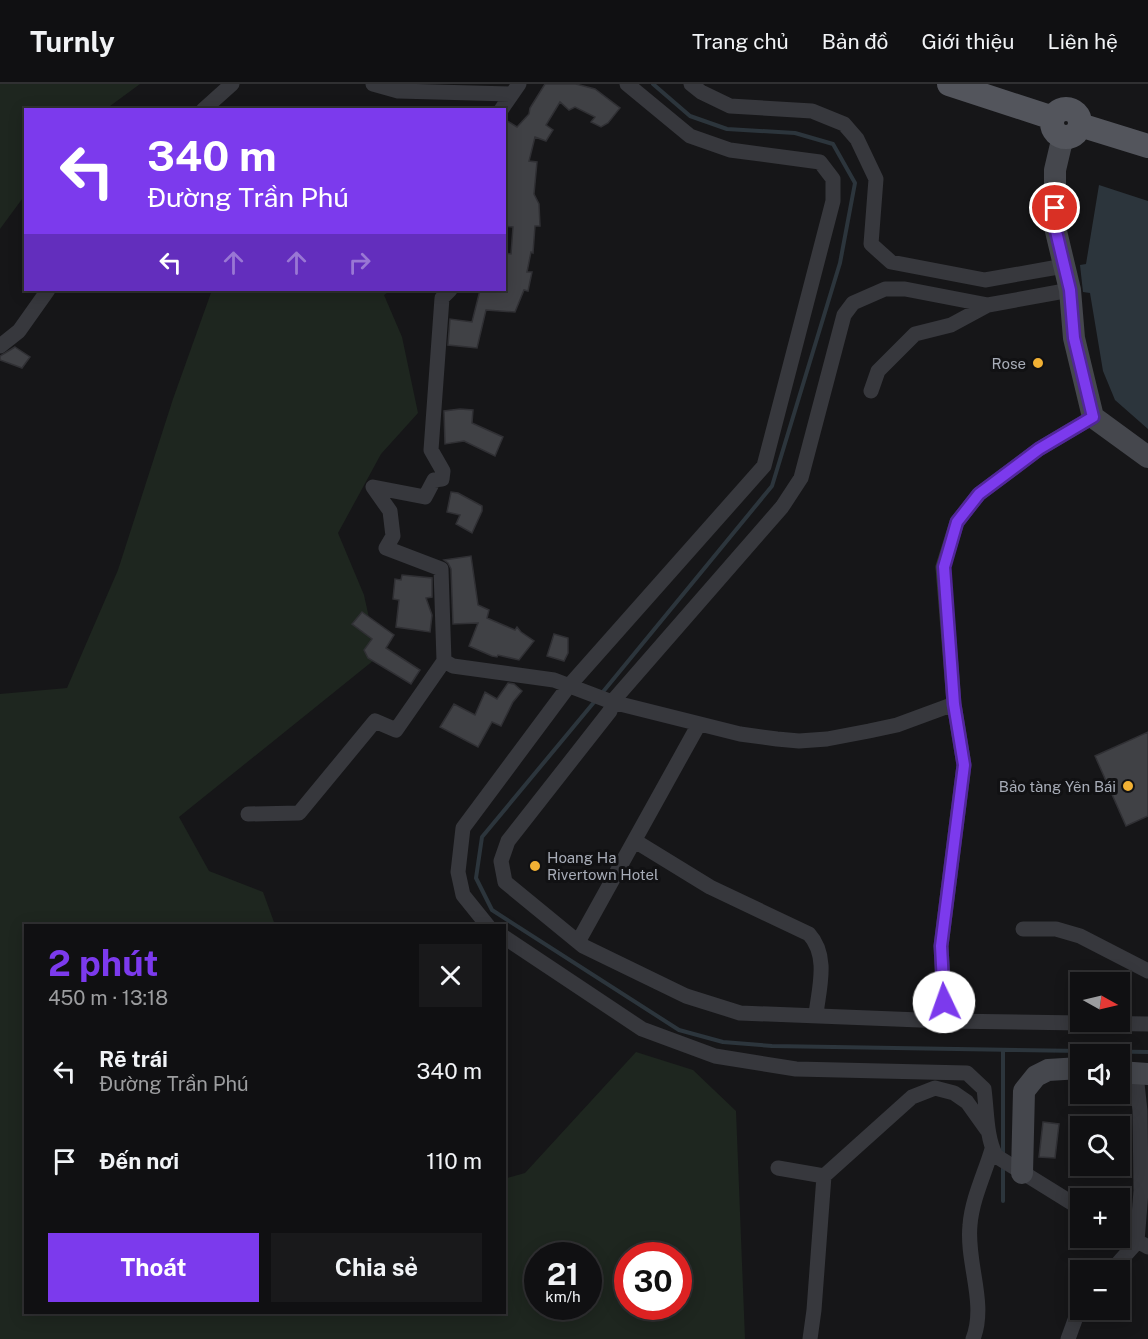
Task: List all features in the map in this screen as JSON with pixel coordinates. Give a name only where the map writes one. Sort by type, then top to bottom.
[{"type":"main road","points":[[949,84],[1065,126],[1148,146]]},
{"type":"street","points":[[205,108],[232,84]]},
{"type":"street","points":[[373,84],[398,91],[514,89]]},
{"type":"street","points":[[486,924],[463,896],[459,872],[464,828],[572,688],[764,466],[833,201],[833,179],[820,162],[730,150],[690,136],[627,84]]},
{"type":"street","points":[[691,84],[701,92],[730,106],[812,111],[844,124],[857,139],[876,179],[871,244],[891,262],[985,280],[1064,266]]},
{"type":"street","points":[[502,108],[514,89]]},
{"type":"street","points":[[1065,126],[1055,170],[1055,227],[1070,290],[1074,338],[1093,417],[1148,457]]},
{"type":"street","points":[[988,305],[905,289],[885,290],[853,303],[844,315],[801,478],[782,507],[610,701],[610,711],[508,841],[501,861],[505,882],[578,942],[686,996],[740,1013],[816,1014],[945,1021],[1148,1024]]},
{"type":"street","points":[[871,391],[878,371],[915,334],[951,326],[988,305],[1070,290]]},
{"type":"street","points":[[0,346],[19,331],[47,291]]},
{"type":"street","points":[[248,814],[298,813],[375,721],[396,730],[444,661],[441,569],[386,548],[393,536],[390,511],[373,487],[425,497],[434,480],[442,479],[443,471],[431,450],[441,298],[449,291]]},
{"type":"street","points":[[945,1021],[941,946],[964,765],[954,704],[944,567],[957,522],[979,494],[1039,449],[1093,417]]},
{"type":"street","points":[[444,661],[453,666],[554,680],[610,701],[740,734],[799,741],[827,739],[897,724],[954,704]]},
{"type":"street","points":[[578,942],[699,724]]},
{"type":"street","points":[[635,841],[710,887],[809,934],[816,942],[821,968],[816,1014]]},
{"type":"street","points":[[1023,929],[1056,929],[1080,936],[1148,971]]},
{"type":"street","points":[[506,938],[642,1029],[715,1056],[796,1069],[967,1073],[984,1089],[994,1153],[970,1225],[978,1319],[973,1339]]},
{"type":"street","points":[[1019,1171],[1024,1091],[1036,1076],[1048,1070],[1070,1069]]},
{"type":"street","points":[[1124,1260],[1142,1244],[1137,1216],[1141,1191],[1140,1111],[1134,1073]]},
{"type":"street","points":[[810,1339],[824,1176],[912,1097],[935,1088],[954,1093],[967,1101],[989,1132]]},
{"type":"street","points":[[994,1153],[1070,1202]]},
{"type":"street","points":[[778,1168],[824,1176]]},
{"type":"street","points":[[1068,1339],[1075,1320]]},
{"type":"shaded area","points":[[0,84],[140,84],[107,108],[24,108],[24,196],[0,229]]},
{"type":"shaded area","points":[[1099,185],[1148,201],[1148,429],[1115,400],[1103,371],[1090,293],[1083,292],[1080,265],[1086,264]]},
{"type":"shaded area","points":[[212,291],[390,291],[384,295],[402,337],[418,413],[381,454],[338,533],[364,595],[369,618],[384,652],[179,817],[209,871],[263,892],[275,924],[24,924],[24,1314],[506,1314],[506,1178],[525,1173],[636,1052],[693,1070],[736,1111],[745,1339],[0,1339],[0,694],[67,688],[118,570],[173,399]]},
{"type":"building","points":[[545,84],[576,84],[595,89],[620,108],[608,123],[601,127],[591,122],[595,117],[575,107],[569,110],[560,102],[546,125],[553,130],[546,141],[535,137],[529,161],[537,162],[534,194],[539,204],[540,226],[535,226],[533,253],[531,252],[527,272],[532,272],[528,291],[524,290],[515,312],[486,310],[477,348],[448,345],[450,319],[472,322],[480,291],[506,291],[506,253],[511,254],[513,227],[506,226],[506,120],[517,127],[529,114],[530,108]]},
{"type":"building","points":[[15,347],[30,357],[22,368],[0,360],[0,356]]},
{"type":"building","points":[[473,410],[472,423],[503,437],[495,456],[464,441],[445,444],[444,411]]},
{"type":"building","points":[[451,492],[458,493],[482,506],[472,533],[456,524],[460,515],[447,512]]},
{"type":"building","points":[[471,556],[478,605],[489,610],[487,618],[515,630],[517,627],[534,641],[519,660],[498,655],[497,657],[492,656],[469,646],[478,623],[453,624],[451,569],[444,560]]},
{"type":"building","points":[[402,575],[432,578],[432,597],[426,598],[432,615],[430,632],[396,627],[399,600],[393,599],[395,579],[401,580]]},
{"type":"building","points":[[362,612],[394,635],[386,648],[420,670],[411,684],[368,658],[364,650],[372,639],[352,624]]},
{"type":"building","points":[[554,634],[568,638],[568,653],[564,661],[547,656]]},
{"type":"building","points":[[508,683],[514,684],[522,691],[513,702],[501,726],[492,722],[478,747],[440,727],[454,704],[475,715],[485,692],[497,699]]},
{"type":"building","name":"Bảo tàng Yên Bái","points":[[1148,732],[1148,816],[1126,826],[1095,756]]},
{"type":"building","points":[[1043,1122],[1059,1124],[1055,1158],[1039,1157]]},
{"type":"waterway","points":[[602,693],[772,486],[840,263],[855,183],[833,144],[795,133],[727,129],[690,116],[653,84]]},
{"type":"waterway","points":[[595,701],[482,837],[476,878],[492,910],[679,1030],[723,1042],[772,1046],[1148,1052]]},
{"type":"waterway","points":[[1003,1050],[1003,1155]]},
{"type":"waterway","points":[[1003,1166],[1003,1201]]},
{"type":"place","name":"Rose","points":[[1038,363]]},
{"type":"place","name":"Bảo tàng Yên Bái","points":[[1128,786]]},
{"type":"place","name":"Hoang Ha Rivertown Hotel","points":[[535,866]]},
{"type":"route","points":[[944,1002],[941,946],[964,765],[954,704],[944,567],[957,522],[979,494],[1039,449],[1093,417],[1074,338],[1070,290],[1055,227],[1055,208]]}]
